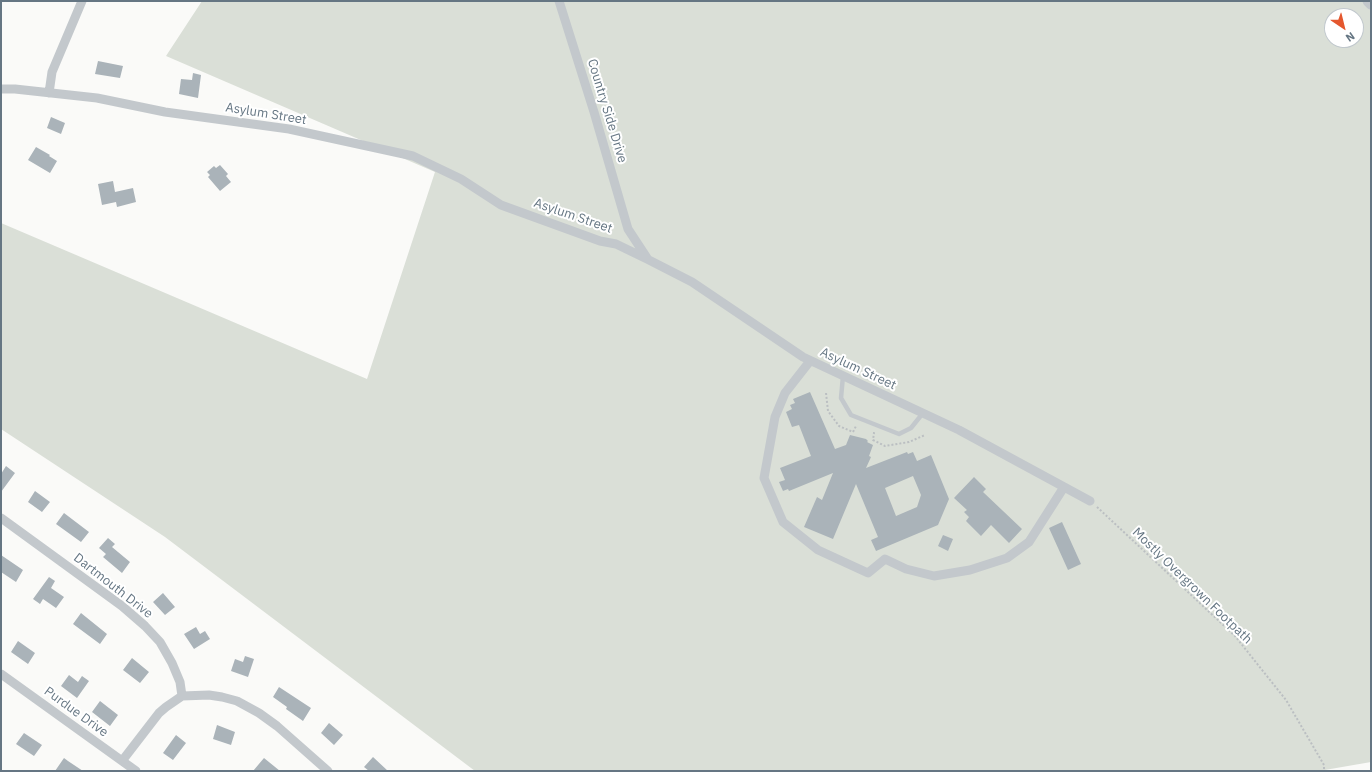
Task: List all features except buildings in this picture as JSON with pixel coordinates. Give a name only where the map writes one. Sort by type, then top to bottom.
[{"type":"street","points":[[49,93],[52,72],[82,1]]},
{"type":"street","name":"Country Side Drive","points":[[559,1],[594,112],[628,229],[647,259]]},
{"type":"street","points":[[1368,1],[1371,4]]},
{"type":"street","name":"Asylum Street","points":[[1,89],[96,98],[165,112],[289,129],[413,156],[461,179],[501,205],[600,241],[616,244],[647,259],[692,282],[810,361],[959,430],[1090,501]]},
{"type":"street","points":[[616,244],[626,236],[628,229]]},
{"type":"street","points":[[810,361],[785,393],[775,417],[764,478],[783,522],[818,550],[868,573],[885,559],[906,569],[934,576],[970,570],[1007,558],[1029,542],[1064,487]]},
{"type":"street","name":"Dartmouth Drive","points":[[1,518],[122,606],[145,626],[160,642],[172,663],[178,675],[182,696]]},
{"type":"street","name":"Purdue Drive","points":[[1,674],[136,771]]},
{"type":"street","points":[[122,761],[159,713],[182,696],[215,696],[228,698],[243,704],[277,726],[328,771]]},
{"type":"lane","points":[[843,376],[841,398],[851,415],[898,434],[911,428],[923,413]]},
{"type":"path","name":"Mostly Overgrown Footpath","points":[[1090,501],[1235,636],[1286,700],[1324,765],[1324,771]]},
{"type":"shaded area","points":[[202,1],[1371,1],[1371,762],[1319,771],[475,771],[165,537],[1,429],[1,223],[367,379],[435,172],[166,56]]}]
